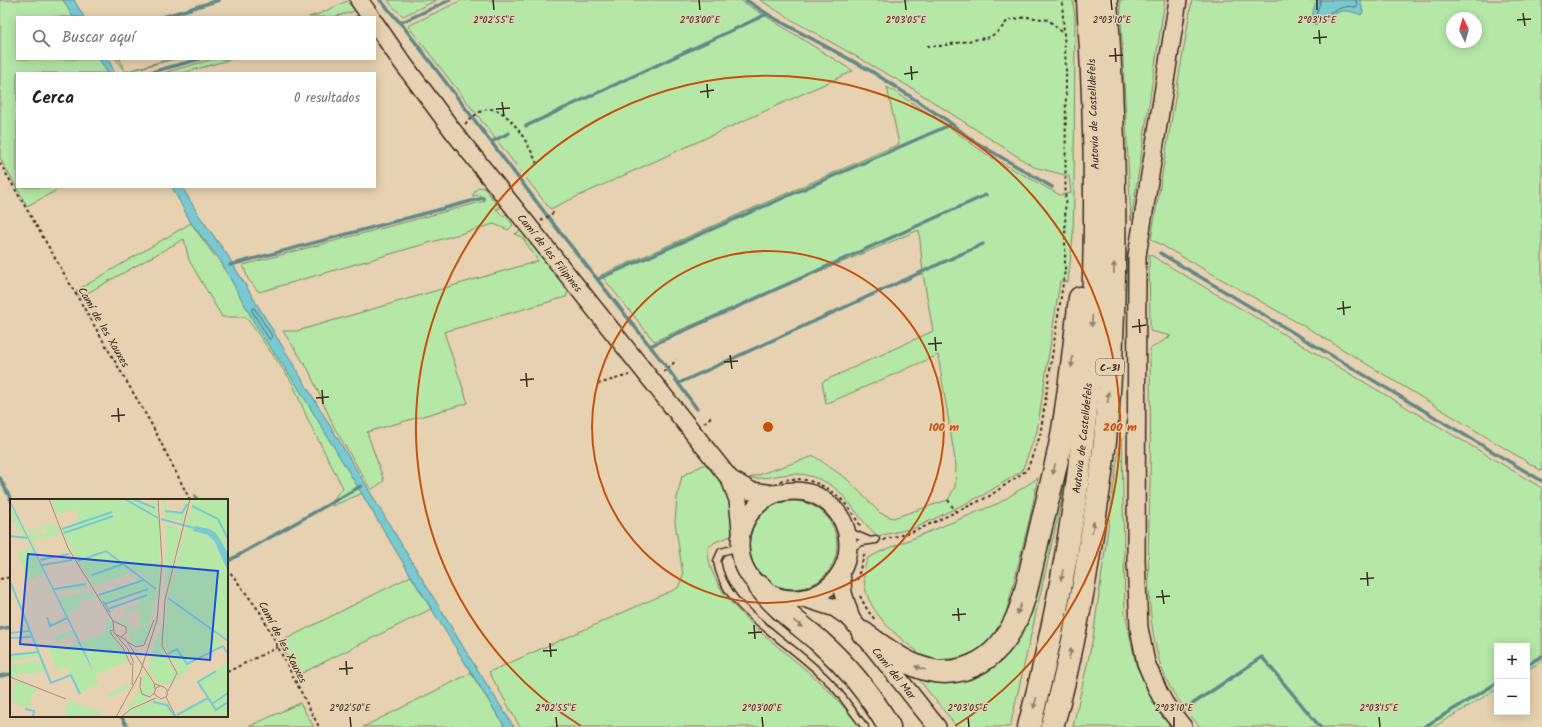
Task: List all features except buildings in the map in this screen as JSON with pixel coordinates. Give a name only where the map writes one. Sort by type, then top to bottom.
[{"type":"highway","name":"Autovia de Castelldefels","points":[[1029,727],[1039,690],[1056,610],[1071,521],[1083,437],[1090,361],[1094,293],[1095,142],[1088,0]]},
{"type":"highway","name":"Autovia de Castelldefels","points":[[1052,727],[1062,693],[1079,613],[1094,526],[1105,442],[1115,236],[1114,147],[1106,0]]},
{"type":"highway","points":[[864,625],[907,662],[920,668],[941,672],[955,671],[975,665],[994,652],[1002,644],[1011,630],[1022,602],[1062,431],[1077,320],[1085,242],[1086,212],[1095,142]]},
{"type":"highway","points":[[760,587],[778,607],[819,641],[852,674],[868,694],[889,727]]},
{"type":"main road","points":[[359,0],[370,16]]},
{"type":"main road","points":[[1178,0],[1137,256],[1136,553],[1139,628],[1146,663],[1158,691],[1183,727]]},
{"type":"main road","name":"Camí de les Filipines","points":[[376,24],[453,131],[730,479]]},
{"type":"main road","points":[[730,479],[751,491],[774,488],[781,492],[798,490],[816,495],[833,507],[839,514],[847,531],[848,548],[844,566],[835,581],[822,592],[804,598],[790,599],[781,597],[773,595],[760,587],[747,572],[741,558],[739,547],[741,530],[738,500],[730,479]]},
{"type":"main road","points":[[741,530],[755,506],[774,488]]},
{"type":"main road","name":"Camí del Mar","points":[[841,572],[843,593],[937,727]]},
{"type":"main road","name":"Camí del Mar","points":[[804,598],[835,608],[864,625]]},
{"type":"lane","points":[[847,531],[869,541]]},
{"type":"lane","points":[[848,548],[856,544],[876,540]]},
{"type":"lane","points":[[739,547],[721,552],[717,561],[722,580],[730,593],[743,609],[789,646],[833,686],[865,727]]},
{"type":"path","points":[[876,540],[893,538],[915,531],[988,497],[1028,470],[1040,436],[1065,270],[1066,68],[1062,0]]},
{"type":"path","points":[[927,46],[940,46],[990,37],[1000,30],[1008,20],[1028,17],[1049,20],[1063,34]]},
{"type":"path","points":[[469,120],[477,114],[490,108],[500,111],[510,119],[531,149],[537,164]]},
{"type":"path","name":"Camí de les Xauxes","points":[[0,163],[153,427],[189,499]]},
{"type":"path","points":[[547,218],[556,211]]},
{"type":"path","points":[[664,371],[675,359]]},
{"type":"path","points":[[598,384],[625,377],[639,366]]},
{"type":"path","points":[[774,488],[789,479],[804,480],[819,484],[834,492],[851,510],[859,524],[868,534],[870,548],[864,552],[855,586]]},
{"type":"path","points":[[948,500],[956,512]]},
{"type":"path","name":"Camí de les Xauxes","points":[[228,569],[260,612],[319,727]]},
{"type":"path","points":[[0,579],[10,577]]},
{"type":"path","points":[[858,592],[868,611],[864,625]]},
{"type":"path","points":[[228,672],[278,647]]},
{"type":"green space","points":[[0,0],[64,0],[73,16],[16,16],[16,60],[101,60],[107,72],[16,72],[16,186],[0,158]]},
{"type":"green space","points":[[388,0],[437,0],[403,16]]},
{"type":"green space","points":[[462,0],[740,0],[853,71],[550,209],[408,26]]},
{"type":"green space","points":[[760,0],[1073,0],[1075,17],[1073,235],[1068,282],[1060,281],[1037,431],[1022,471],[985,494],[915,528],[878,536],[869,528],[841,494],[823,481],[810,476],[792,474],[762,478],[749,478],[814,456],[847,479],[880,513],[893,518],[948,500],[955,487],[956,466],[938,355],[826,404],[822,382],[933,331],[923,274],[919,230],[654,341],[601,275],[899,144],[887,87],[941,121],[989,156],[1060,195],[1071,193],[1069,176],[1034,167],[910,87],[792,20]]},
{"type":"green space","points":[[1120,0],[1165,0],[1131,221]]},
{"type":"green space","points":[[1192,0],[1542,0],[1542,471],[1316,333],[1151,239]]},
{"type":"green space","points":[[347,1],[355,11],[338,16],[312,16]]},
{"type":"green space","points":[[117,60],[120,60],[125,72]]},
{"type":"green space","points":[[166,60],[171,60],[125,72]]},
{"type":"green space","points":[[210,60],[228,60],[186,72],[167,72]]},
{"type":"green space","points":[[478,187],[484,188],[500,208],[496,209],[503,216],[506,214],[513,225],[508,230],[494,224],[259,292],[248,279],[243,265],[485,201],[480,195],[472,196]]},
{"type":"green space","points":[[17,188],[61,188],[27,206]]},
{"type":"green space","points":[[191,223],[259,318],[363,493],[332,506],[337,494],[343,488],[308,420],[292,382],[246,317],[222,317],[189,260],[184,239],[80,297],[76,291]]},
{"type":"green space","points":[[522,230],[569,289],[566,297],[444,332],[468,403],[367,432],[384,481],[371,490],[334,427],[308,369],[283,331],[297,331],[538,261],[523,238],[515,234]]},
{"type":"green space","points":[[1149,254],[1542,488],[1542,661],[1530,668],[1530,643],[1494,643],[1494,691],[1434,727],[1199,726],[1178,699],[1167,681],[1159,660],[1150,611],[1148,557],[1150,349],[1171,336],[1150,331]]},
{"type":"green space","points":[[1076,384],[1061,503],[1010,727],[957,727],[916,676],[997,660]]},
{"type":"green space","points":[[1122,438],[1125,613],[1136,665],[1159,713],[1171,727],[1073,727],[1093,638],[1118,455]]},
{"type":"green space","points":[[707,463],[727,487],[732,507],[733,526],[731,536],[715,542],[708,548],[711,567],[719,585],[731,603],[747,620],[819,682],[838,700],[860,727],[520,727],[489,672],[678,588],[683,575],[675,522],[677,498],[682,476]]},
{"type":"green space","points":[[1038,478],[1031,513],[1003,626],[982,649],[958,658],[934,660],[917,658],[917,651],[906,643],[885,623],[869,599],[865,586],[864,572],[868,558],[999,503]]},
{"type":"green space","points":[[784,501],[802,501],[818,508],[830,520],[837,536],[837,554],[830,570],[818,582],[802,589],[784,589],[768,582],[756,570],[749,554],[749,536],[756,520],[768,508]]},
{"type":"green space","points":[[411,576],[431,609],[296,676],[280,642]]},
{"type":"green space","points":[[471,673],[505,727],[363,727]]},
{"type":"green space","points":[[300,703],[314,727],[248,727]]},
{"type":"water","points":[[63,0],[74,0],[83,16],[72,16]]},
{"type":"water","points":[[1317,0],[1360,0],[1363,12],[1361,15],[1349,11],[1341,11],[1332,18],[1322,21],[1315,26],[1313,13]]},
{"type":"water","points":[[100,60],[108,60],[114,72],[107,72]]},
{"type":"water","points":[[173,188],[183,188],[198,214],[228,256],[465,650],[514,727],[505,727],[411,576],[296,384],[260,333],[220,260],[191,223]]},
{"type":"waterway","points":[[166,16],[219,0]]},
{"type":"waterway","points":[[380,0],[403,26],[552,222],[665,365],[697,409]]},
{"type":"waterway","points":[[400,23],[450,0]]},
{"type":"waterway","points":[[746,0],[772,17],[871,71],[948,121],[972,140],[1052,187]]},
{"type":"waterway","points":[[526,126],[767,14]]},
{"type":"waterway","points":[[152,72],[196,60]]},
{"type":"waterway","points":[[598,279],[952,124]]},
{"type":"waterway","points":[[491,142],[509,133]]},
{"type":"waterway","points":[[650,346],[986,195]]},
{"type":"waterway","points":[[230,265],[483,198]]},
{"type":"waterway","points":[[679,383],[983,244]]},
{"type":"waterway","points":[[1160,253],[1542,481]]},
{"type":"waterway","points":[[0,478],[10,499]]},
{"type":"waterway","points":[[228,557],[230,560],[361,486]]},
{"type":"waterway","points":[[0,629],[10,627]]},
{"type":"waterway","points":[[1530,663],[1542,656]]},
{"type":"waterway","points":[[1191,705],[1262,657],[1320,727]]},
{"type":"waterway","points":[[0,676],[10,674]]},
{"type":"waterway","points":[[1424,727],[1494,685]]},
{"type":"waterway","points":[[122,717],[127,727]]}]
